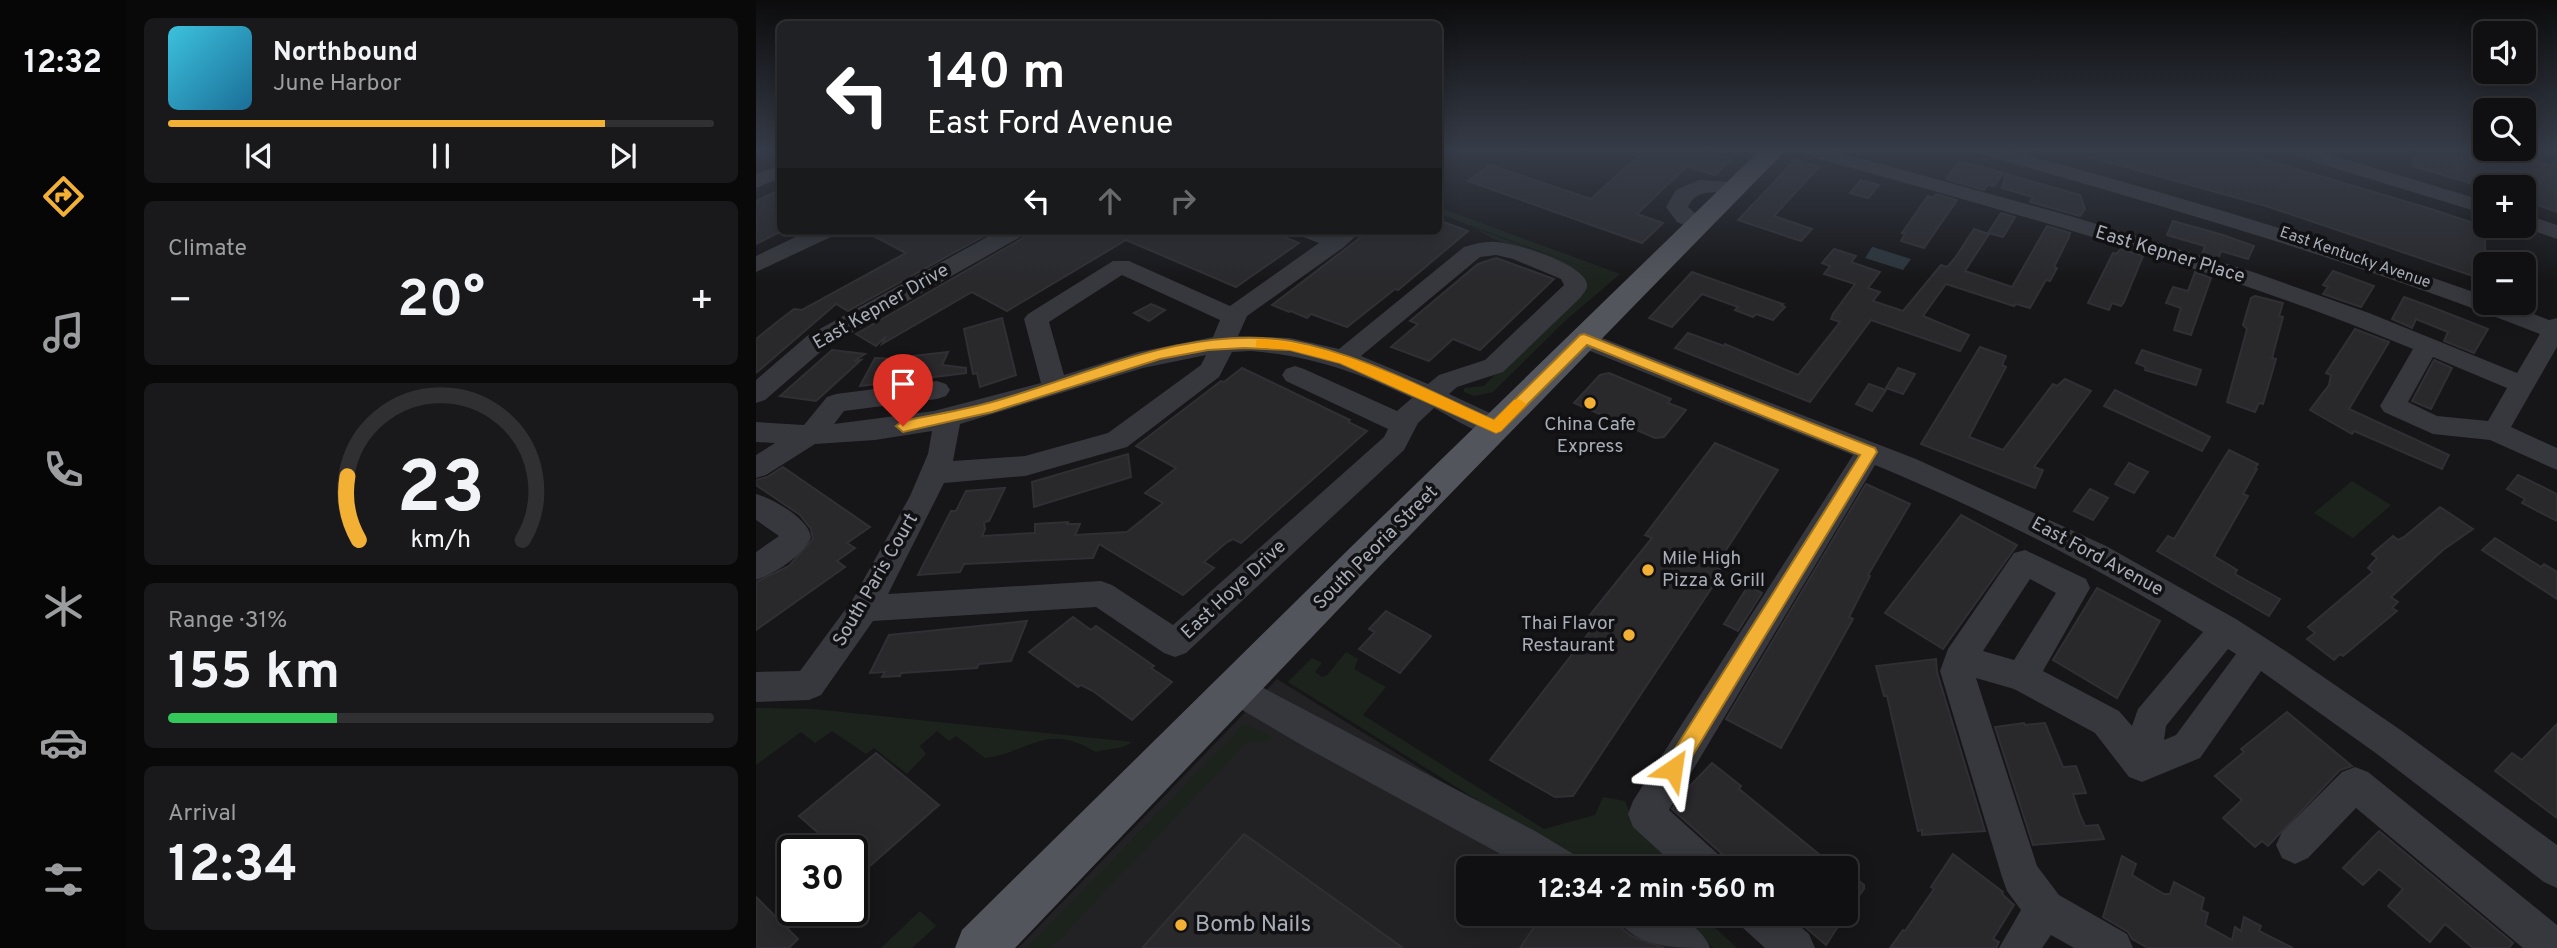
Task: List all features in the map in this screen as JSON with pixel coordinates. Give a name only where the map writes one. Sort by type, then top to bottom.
[{"type":"main road","name":"South Peoria Street","points":[[980,948],[1731,194]]},
{"type":"street","name":"East Kepner Place","points":[[1963,194],[2161,251],[2305,298],[2523,384]]},
{"type":"street","name":"East Kentucky Avenue","points":[[2143,194],[2308,241],[2556,330]]},
{"type":"street","points":[[2440,194],[2473,204]]},
{"type":"street","points":[[2536,224],[2557,232]]},
{"type":"street","points":[[756,265],[817,235]]},
{"type":"street","name":"East Kepner Drive","points":[[756,394],[816,342],[1007,235]]},
{"type":"street","points":[[936,473],[1025,466],[1117,440],[1210,371],[1233,317],[1343,236]]},
{"type":"street","name":"East Hoye Drive","points":[[864,608],[1101,594],[1175,643],[1394,443],[1407,417],[1448,381],[1494,366],[1572,293],[1576,285],[1574,279],[1569,274],[1499,248],[1480,248],[1369,335],[1344,359]]},
{"type":"street","points":[[1055,387],[1036,319],[1121,266],[1233,317]]},
{"type":"street","points":[[2495,431],[2556,330]]},
{"type":"street","name":"East Ford Avenue","points":[[1584,339],[1869,452],[2024,518],[2096,555],[2257,650],[2401,749],[2557,869]]},
{"type":"street","points":[[756,468],[811,435],[836,403],[943,404],[1055,387],[1158,354],[1222,344],[1290,346],[1344,359],[1496,428]]},
{"type":"street","points":[[2428,345],[2393,406],[2433,425],[2495,431],[2557,460]]},
{"type":"street","points":[[1295,375],[1403,425]]},
{"type":"street","name":"South Paris Court","points":[[756,687],[809,685],[864,608],[936,473],[943,404]]},
{"type":"street","points":[[756,432],[811,435]]},
{"type":"street","points":[[1693,856],[1646,814],[1869,452]]},
{"type":"street","points":[[756,505],[796,533],[796,538],[788,547],[756,568]]},
{"type":"street","points":[[2022,677],[2075,588],[2025,562],[1960,659],[1957,671],[2021,877],[2045,909],[2113,948]]},
{"type":"street","points":[[2142,765],[2150,720],[2225,629]]},
{"type":"street","points":[[2142,765],[2188,747],[2257,650]]},
{"type":"street","points":[[1960,659],[2022,677],[2106,722],[2142,765]]},
{"type":"street","points":[[1237,689],[1299,728],[1542,856]]},
{"type":"street","points":[[2295,845],[2355,784],[2554,948]]},
{"type":"street","points":[[2019,948],[2045,909]]},
{"type":"street","points":[[1654,926],[1690,948]]},
{"type":"street","points":[[1770,926],[1795,948]]},
{"type":"shaded area","points":[[1442,208],[1620,274],[1565,321],[1493,392],[1474,396],[1464,392],[1464,388],[1484,386],[1584,280],[1577,271],[1494,239],[1474,228],[1594,271],[1442,215]]},
{"type":"shaded area","points":[[1872,247],[1911,259],[1903,270],[1865,258]]},
{"type":"shaded area","points":[[2352,481],[2391,505],[2353,538],[2314,513]]},
{"type":"shaded area","points":[[1346,652],[1358,659],[1354,669],[1386,687],[1363,715],[1544,829],[1595,815],[1603,797],[1625,801],[1633,820],[1670,856],[1567,856],[1288,682],[1312,658],[1322,663],[1315,672],[1322,677],[1327,675]]},
{"type":"shaded area","points":[[1277,679],[1562,856],[1456,856],[1456,926],[1673,926],[1709,948],[1018,948]]},
{"type":"shaded area","points":[[756,708],[813,709],[1132,742],[1119,748],[1096,752],[1079,743],[1051,739],[985,758],[956,736],[949,741],[937,731],[920,746],[926,754],[907,774],[874,748],[866,754],[832,731],[815,743],[801,732],[756,765]]},
{"type":"shaded area","points":[[1244,724],[1274,737],[1267,742],[1247,742],[1051,948],[1027,948]]},
{"type":"shaded area","points":[[920,911],[936,926],[912,948],[881,948]]},
{"type":"shaded area","points":[[1678,926],[1713,926],[1737,948],[1714,948]]},
{"type":"building","points":[[777,194],[777,234],[756,244],[756,201]]},
{"type":"building","points":[[1505,194],[1577,194],[1591,199],[1596,194],[1658,194],[1637,214],[1663,223],[1642,243]]},
{"type":"building","points":[[1762,194],[1794,194],[1774,216],[1812,229],[1801,241],[1738,220]]},
{"type":"building","points":[[1854,194],[1871,194],[1868,198]]},
{"type":"building","points":[[1937,194],[1957,200],[1924,248],[1901,241],[1905,234],[1902,233],[1928,196],[1933,198]]},
{"type":"building","points":[[2023,194],[2077,194],[2085,209],[2080,216],[2030,202],[2033,197]]},
{"type":"building","points":[[2224,194],[2381,194],[2431,209],[2473,223],[2473,238],[2485,238],[2485,252],[2473,252],[2473,276]]},
{"type":"building","points":[[2536,194],[2557,194],[2557,212],[2536,205]]},
{"type":"building","points":[[2001,213],[2015,217],[2003,237],[1988,233]]},
{"type":"building","points":[[1442,221],[1468,231],[1398,290],[1395,289],[1347,327],[1311,314],[1307,318],[1272,305],[1364,235],[1442,235]]},
{"type":"building","points":[[2173,221],[2254,246],[2248,259],[2221,251],[2218,259],[2202,254],[2205,246],[2167,235]]},
{"type":"building","points":[[2047,226],[2070,233],[2054,267],[2057,268],[2050,281],[2046,280],[2030,308],[2016,304],[2014,306],[1946,284],[1923,316],[1969,335],[1960,351],[1871,320],[1810,402],[1675,348],[1688,333],[1724,346],[1725,344],[1798,375],[1840,322],[1831,319],[1855,284],[1824,274],[1830,266],[1822,263],[1834,249],[1856,256],[1851,262],[1880,272],[1868,288],[1880,292],[1873,301],[1903,311],[1941,265],[1947,267],[1955,258],[1974,229],[1989,234],[1965,271],[2012,287]]},
{"type":"building","points":[[872,235],[986,235],[848,311],[836,304],[756,373],[756,339],[777,322],[794,309],[802,310],[906,253]]},
{"type":"building","points":[[1025,235],[1280,235],[1299,243],[1236,287],[1126,240],[1007,311],[972,292],[882,344],[886,336],[876,346],[856,334]]},
{"type":"building","points":[[2121,249],[2143,256],[2124,302],[2121,306],[2112,303],[2109,310],[2088,303],[2113,253],[2116,254]]},
{"type":"building","points":[[1496,258],[1554,279],[1480,350],[1453,339],[1429,361],[1391,347],[1418,324],[1410,321],[1478,264]]},
{"type":"building","points":[[2333,271],[2374,286],[2361,307],[2323,294],[2328,287],[2323,285]]},
{"type":"building","points":[[1692,272],[1783,304],[1781,305],[1785,307],[1773,320],[1756,314],[1753,317],[1735,310],[1738,307],[1702,294],[1672,327],[1649,318]]},
{"type":"building","points":[[2195,272],[2211,278],[2191,335],[2174,330],[2181,308],[2166,303],[2173,287],[2188,291]]},
{"type":"building","points":[[2255,296],[2283,303],[2279,316],[2283,317],[2272,358],[2276,359],[2263,404],[2259,403],[2255,412],[2227,402],[2247,329],[2243,325],[2251,298]]},
{"type":"building","points":[[2404,297],[2488,329],[2474,353],[2444,341],[2448,332],[2416,319],[2412,328],[2392,319]]},
{"type":"building","points":[[1151,304],[1165,310],[1149,321],[1134,313]]},
{"type":"building","points":[[1002,318],[1016,375],[980,387],[977,373],[973,374],[964,329]]},
{"type":"building","points":[[2355,329],[2389,342],[2349,409],[2449,455],[2442,469],[2354,431],[2352,434],[2310,410],[2329,385],[2331,375],[2326,373]]},
{"type":"building","points":[[1980,347],[2006,356],[2002,365],[2006,367],[1969,437],[2003,450],[2053,384],[2057,386],[2065,379],[2091,391],[2034,467],[2043,470],[2035,488],[1921,444]]},
{"type":"building","points":[[832,350],[865,354],[854,361],[861,360],[816,401],[780,396]]},
{"type":"building","points":[[2142,350],[2201,370],[2196,385],[2145,370],[2146,367],[2136,363]]},
{"type":"building","points":[[948,352],[942,365],[966,368],[966,373],[860,386],[875,358],[897,359],[895,358]]},
{"type":"building","points":[[2434,360],[2452,368],[2431,409],[2412,401]]},
{"type":"building","points":[[1242,368],[1350,420],[1348,422],[1367,431],[1241,543],[1233,539],[1227,542],[1204,562],[1214,568],[1183,595],[1099,544],[1093,558],[964,564],[960,572],[918,575],[951,511],[956,511],[966,491],[1005,488],[989,521],[984,522],[982,536],[1035,533],[1035,524],[1068,522],[1067,524],[1080,524],[1075,535],[1127,532],[1163,503],[1145,493],[1176,468],[1136,446]]},
{"type":"building","points":[[1898,368],[1915,374],[1903,394],[1886,388]]},
{"type":"building","points":[[1609,373],[1671,399],[1668,403],[1686,410],[1664,437],[1655,438],[1574,403],[1600,375]]},
{"type":"building","points":[[1869,384],[1886,390],[1872,411],[1856,404]]},
{"type":"building","points":[[2115,390],[2210,437],[2202,451],[2104,406]]},
{"type":"building","points":[[1715,443],[1778,470],[1715,567],[1723,571],[1573,796],[1555,797],[1490,760],[1591,630],[1581,626],[1652,538],[1645,535]]},
{"type":"building","points":[[2229,450],[2258,464],[2243,494],[2248,496],[2214,556],[2237,570],[2235,574],[2280,599],[2269,616],[2157,551],[2168,536],[2174,539]]},
{"type":"building","points":[[1128,454],[1131,477],[1034,507],[1032,482]]},
{"type":"building","points":[[2129,463],[2148,472],[2134,493],[2115,484]]},
{"type":"building","points":[[783,467],[870,527],[847,543],[855,548],[837,561],[845,567],[756,630],[756,582],[789,566],[813,539],[811,529],[800,515],[756,485],[756,480]]},
{"type":"building","points":[[2518,475],[2557,494],[2557,521],[2522,503],[2525,499],[2507,489]]},
{"type":"building","points":[[1866,484],[1910,504],[1868,575],[1870,576],[1849,617],[1853,619],[1781,748],[1726,719]]},
{"type":"building","points":[[2090,489],[2108,498],[2093,520],[2074,511]]},
{"type":"building","points":[[2440,507],[2473,529],[2443,550],[2391,597],[2398,602],[2392,608],[2397,611],[2343,656],[2340,654],[2334,660],[2307,639],[2315,633],[2308,627],[2373,572],[2368,568],[2377,558],[2372,554],[2393,536],[2398,540],[2404,537]]},
{"type":"building","points":[[1961,515],[2017,545],[1943,649],[1885,613]]},
{"type":"building","points":[[2495,538],[2541,567],[2544,564],[2557,572],[2557,599],[2482,550]]},
{"type":"building","points":[[1748,586],[1762,593],[1738,631],[1724,624]]},
{"type":"building","points":[[2097,588],[2160,621],[2117,698],[2053,660]]},
{"type":"building","points":[[1386,611],[1431,636],[1400,673],[1359,649],[1375,632],[1369,629]]},
{"type":"building","points":[[1073,617],[1091,630],[1096,626],[1154,666],[1151,668],[1172,682],[1132,720],[1093,691],[1081,685],[1078,687],[1029,652]]},
{"type":"building","points":[[1027,621],[1011,661],[979,664],[977,668],[901,673],[900,676],[882,677],[885,672],[870,673],[889,635]]},
{"type":"building","points":[[1936,659],[1937,672],[1985,831],[1922,835],[1922,830],[1918,831],[1887,696],[1884,696],[1876,666]]},
{"type":"building","points":[[2287,712],[2352,766],[2340,770],[2268,846],[2262,841],[2255,847],[2223,818],[2242,800],[2215,776],[2244,752],[2241,749]]},
{"type":"building","points":[[2045,723],[2063,767],[2076,766],[2086,793],[2073,794],[2080,815],[2085,826],[2098,825],[2104,839],[2033,845],[1995,727]]},
{"type":"building","points":[[2557,724],[2557,818],[2495,771],[2512,753],[2522,760]]},
{"type":"building","points":[[876,753],[939,805],[868,868],[868,835],[821,835],[799,816]]},
{"type":"building","points":[[1712,763],[1741,786],[1739,789],[1821,856],[1723,856],[1672,809],[1680,796]]},
{"type":"building","points":[[2379,831],[2513,943],[2509,948],[2473,948],[2445,924],[2430,942],[2388,906],[2403,889],[2379,869],[2363,885],[2343,868]]},
{"type":"building","points":[[1244,834],[1403,948],[1142,948]]},
{"type":"building","points":[[1953,854],[2003,892],[2014,905],[1993,939],[1999,942],[1996,948],[1890,948],[1934,889],[1931,887]]},
{"type":"building","points":[[2122,856],[2136,864],[2132,875],[2164,894],[2170,894],[2174,882],[2204,898],[2201,910],[2208,913],[2205,925],[2232,940],[2235,927],[2241,931],[2244,917],[2261,926],[2259,931],[2293,948],[2148,948],[2103,917]]},
{"type":"building","points":[[1858,880],[1864,885],[1858,897]]},
{"type":"building","points":[[756,897],[777,918],[777,926],[785,926],[798,939],[789,948],[756,948]]},
{"type":"building","points":[[1535,926],[1619,926],[1631,936],[1664,948],[1520,948]]},
{"type":"building","points":[[1804,926],[1838,926],[1826,945]]},
{"type":"slow traffic","points":[[1261,344],[1308,349],[1344,359],[1496,428],[1519,404]]},
{"type":"place","name":"China Cafe Express","points":[[1590,403]]},
{"type":"place","name":"Mile High Pizza & Grill","points":[[1648,570]]},
{"type":"place","name":"Thai Flavor Restaurant","points":[[1629,635]]},
{"type":"place","name":"Bomb Nails","points":[[1181,925]]},
{"type":"route","points":[[903,426],[992,407],[1158,354],[1244,343],[1290,346],[1344,359],[1496,428],[1584,339],[1869,452],[1673,769]]}]
